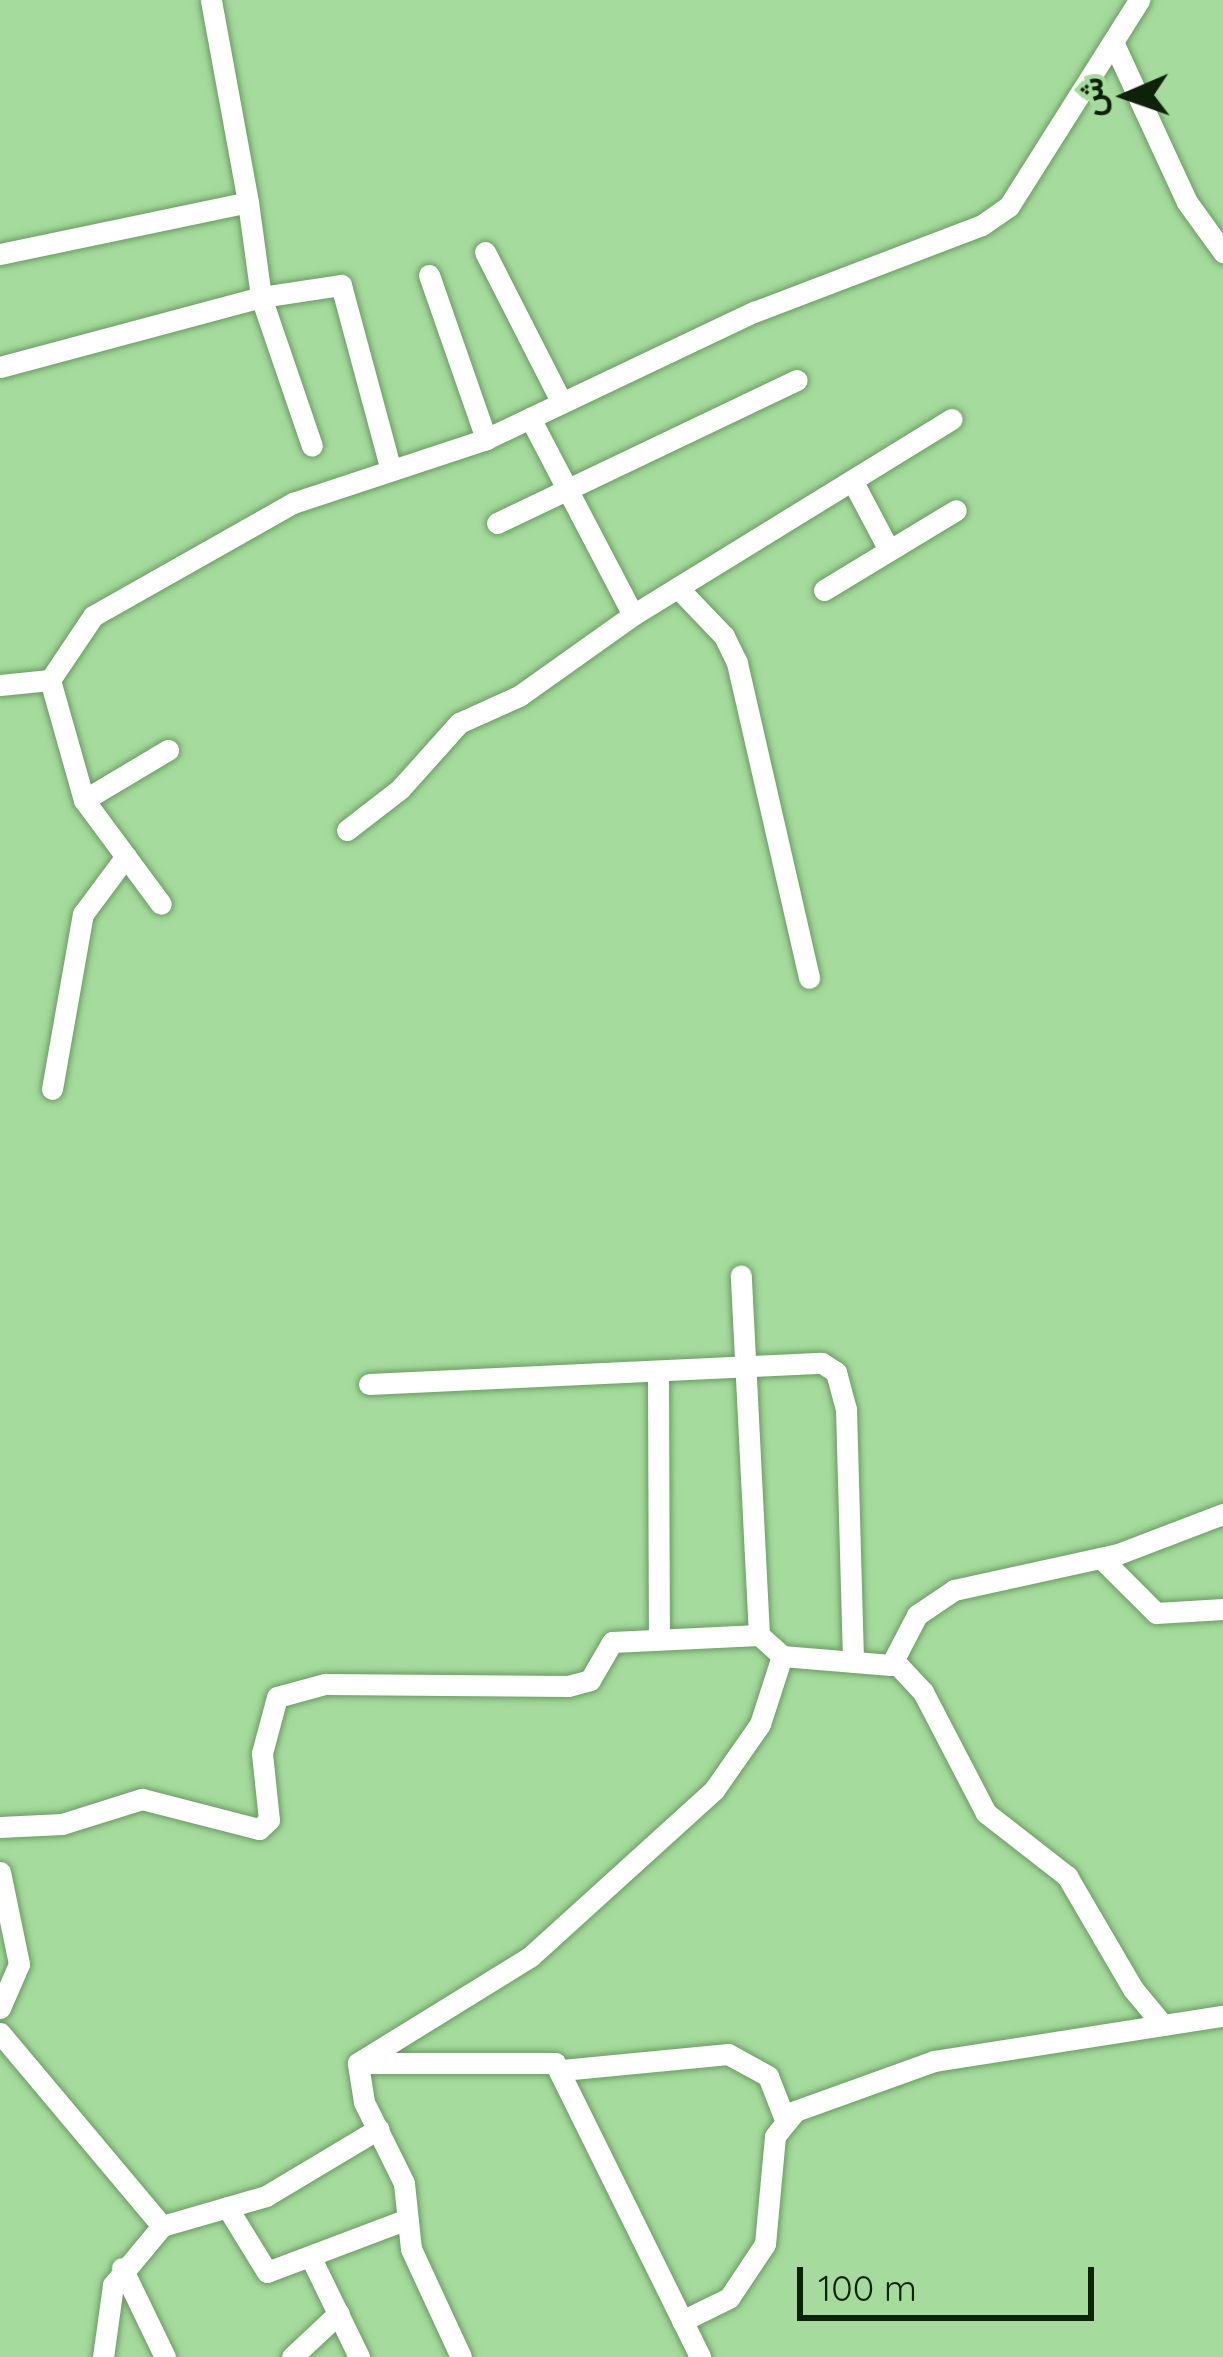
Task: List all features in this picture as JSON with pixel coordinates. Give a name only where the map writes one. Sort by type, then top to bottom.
[{"type":"street","points":[[211,0],[261,296],[312,446]]},
{"type":"street","points":[[161,904],[84,800],[50,680],[79,632],[120,599],[293,503],[390,467],[486,439],[560,399],[754,312],[982,225],[1009,206],[1139,0]]},
{"type":"street","points":[[1113,42],[1187,202],[1223,253]]},
{"type":"street","points":[[0,254],[248,202]]},
{"type":"street","points":[[485,252],[560,399]]},
{"type":"street","points":[[430,275],[486,439]]},
{"type":"street","points":[[0,367],[261,296],[341,285],[390,467]]},
{"type":"street","points":[[497,523],[797,380]]},
{"type":"street","points":[[530,418],[633,616]]},
{"type":"street","points":[[347,830],[400,789],[459,723],[519,696],[633,616],[952,419]]},
{"type":"street","points":[[853,482],[890,550]]},
{"type":"street","points":[[824,590],[956,509]]},
{"type":"street","points":[[679,589],[724,636],[737,663],[809,978]]},
{"type":"street","points":[[0,685],[50,680]]},
{"type":"street","points":[[84,800],[168,750]]},
{"type":"street","points":[[52,1089],[83,914],[126,856]]},
{"type":"street","points":[[740,1275],[759,1634],[782,1656],[896,1663],[923,1692],[986,1813],[1067,1876],[1163,2025]]},
{"type":"street","points":[[369,1384],[822,1363],[843,1389],[853,1662]]},
{"type":"street","points":[[658,1374],[659,1639]]},
{"type":"street","points":[[896,1663],[903,1636],[933,1601],[1101,1558],[1223,1514]]},
{"type":"street","points":[[1101,1558],[1156,1613],[1223,1610]]},
{"type":"street","points":[[0,1826],[62,1824],[142,1799],[259,1829],[269,1820],[262,1753],[277,1697],[325,1684],[568,1686],[590,1680],[612,1642],[759,1634]]},
{"type":"street","points":[[358,2063],[532,1955],[714,1790],[760,1724],[782,1656]]},
{"type":"street","points":[[0,1872],[19,1964],[0,2008]]},
{"type":"street","points":[[682,2321],[729,2298],[765,2244],[775,2136],[784,2117],[934,2061],[1223,2017]]},
{"type":"street","points":[[0,2033],[162,2226]]},
{"type":"street","points":[[562,2070],[728,2054],[768,2076],[784,2117]]},
{"type":"street","points":[[358,2063],[547,2060],[562,2070],[700,2357]]},
{"type":"street","points":[[358,2063],[358,2083],[404,2183],[411,2249],[461,2357]]},
{"type":"street","points":[[103,2357],[107,2302],[122,2268],[162,2226],[266,2196],[378,2129]]},
{"type":"street","points":[[227,2207],[261,2270],[311,2258],[407,2219]]},
{"type":"street","points":[[311,2258],[358,2357]]},
{"type":"street","points":[[122,2268],[165,2357]]},
{"type":"street","points":[[292,2357],[339,2313]]}]
